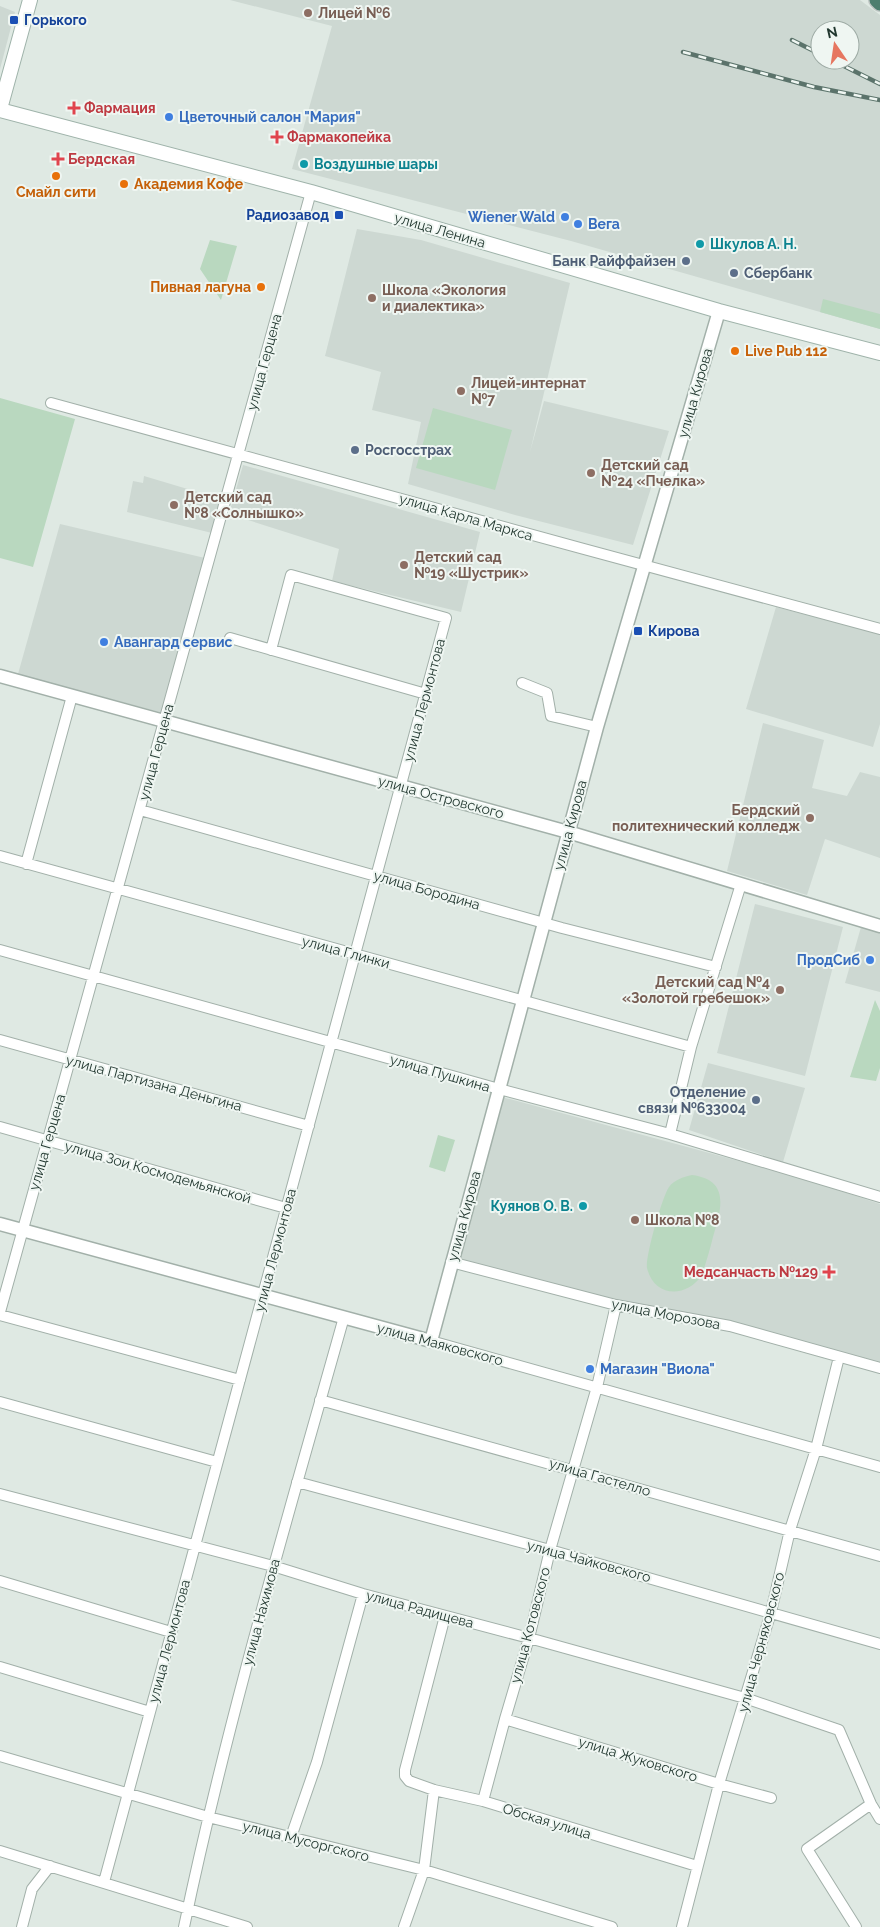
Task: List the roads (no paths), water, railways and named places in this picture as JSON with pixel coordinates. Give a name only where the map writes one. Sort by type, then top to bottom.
[{"type":"highway","points":[[876,0],[880,3]]},
{"type":"main road","points":[[0,110],[30,0]]},
{"type":"main road","name":"улица Ленина","points":[[0,110],[311,192],[719,311],[880,353]]},
{"type":"street","name":"улица Герцена","points":[[0,1313],[311,192]]},
{"type":"street","name":"улица Кирова","points":[[431,1342],[451,1262],[597,727],[719,311]]},
{"type":"street","name":"улица Карла Маркса","points":[[52,403],[239,453],[644,567],[880,629]]},
{"type":"street","name":"улица Лермонтова","points":[[104,1882],[446,618],[291,575],[271,650]]},
{"type":"street","points":[[230,638],[426,694]]},
{"type":"street","name":"улица Островского","points":[[0,676],[568,832],[880,926]]},
{"type":"street","points":[[522,683],[547,693],[551,716],[597,727]]},
{"type":"street","points":[[26,864],[72,696]]},
{"type":"street","name":"улица Бородина","points":[[140,810],[543,923],[716,967]]},
{"type":"street","name":"улица Глинки","points":[[0,856],[691,1047]]},
{"type":"street","points":[[670,1134],[691,1047],[741,884]]},
{"type":"street","name":"улица Пушкина","points":[[0,950],[499,1089],[670,1134],[880,1197]]},
{"type":"street","name":"улица Партизана Деньгина","points":[[0,1040],[309,1126]]},
{"type":"street","name":"улица Зои Космодемьянской","points":[[0,1127],[286,1208]]},
{"type":"street","name":"улица Маяковского","points":[[0,1224],[344,1317],[880,1467]]},
{"type":"street","name":"улица Морозова","points":[[451,1262],[616,1305],[730,1326],[880,1368]]},
{"type":"street","name":"улица Котовского","points":[[483,1801],[529,1638],[550,1550],[597,1387],[616,1305]]},
{"type":"street","points":[[0,1313],[240,1380]]},
{"type":"street","name":"улица Нахимова","points":[[184,1927],[208,1817],[273,1566],[344,1317]]},
{"type":"street","name":"улица Черняховского","points":[[682,1927],[719,1784],[771,1612],[790,1530],[816,1449],[839,1357]]},
{"type":"street","name":"улица Гастелло","points":[[320,1400],[880,1556]]},
{"type":"street","points":[[0,1402],[218,1462]]},
{"type":"street","name":"улица Чайковского","points":[[297,1482],[550,1550],[880,1644]]},
{"type":"street","name":"улица Радищева","points":[[0,1494],[273,1566],[363,1594],[746,1698],[839,1730],[871,1804]]},
{"type":"street","points":[[0,1581],[171,1632]]},
{"type":"street","points":[[291,1837],[316,1762],[363,1594]]},
{"type":"street","name":"Обская улица","points":[[445,1616],[404,1770],[405,1776],[410,1781],[434,1790],[483,1801],[698,1866]]},
{"type":"street","points":[[0,1667],[150,1712]]},
{"type":"street","name":"улица Жуковского","points":[[505,1718],[719,1784],[772,1798]]},
{"type":"street","name":"улица Мусоргского","points":[[0,1756],[208,1817],[424,1870],[612,1927]]},
{"type":"street","points":[[404,1927],[424,1870],[434,1790]]},
{"type":"street","points":[[856,1927],[807,1849],[871,1804],[880,1817]]},
{"type":"street","points":[[0,1852],[104,1882],[247,1927]]},
{"type":"street","points":[[22,1927],[32,1889],[50,1866]]},
{"type":"railway","points":[[792,40],[810,49]]},
{"type":"railway","points":[[683,52],[814,87],[880,100]]},
{"type":"railway","points":[[852,70],[880,84]]},
{"type":"place","name":"Лицей №6","points":[[308,13]]},
{"type":"place","name":"Горького","points":[[14,20]]},
{"type":"place","name":"Фармация","points":[[74,108]]},
{"type":"place","name":"Цветочный салон \"Мария\"","points":[[169,117]]},
{"type":"place","name":"Фармакопейка","points":[[277,137]]},
{"type":"place","name":"Бердская","points":[[58,159]]},
{"type":"place","name":"Воздушные шары","points":[[304,164]]},
{"type":"place","name":"Смайл сити","points":[[56,176]]},
{"type":"place","name":"Академия Кофе","points":[[124,184]]},
{"type":"place","name":"Радиозавод","points":[[339,215]]},
{"type":"place","name":"Wiener Wald","points":[[565,217]]},
{"type":"place","name":"Вега","points":[[578,224]]},
{"type":"place","name":"Шкулов А. Н.","points":[[700,244]]},
{"type":"place","name":"Банк Райффайзен","points":[[686,261]]},
{"type":"place","name":"Сбербанк","points":[[734,273]]},
{"type":"place","name":"Пивная лагуна","points":[[261,287]]},
{"type":"place","name":"Школа «Экология и диалектика»","points":[[372,298]]},
{"type":"place","name":"Live Pub 112","points":[[735,351]]},
{"type":"place","name":"Лицей-интернат №7","points":[[461,391]]},
{"type":"place","name":"Росгосстрах","points":[[355,450]]},
{"type":"place","name":"Детский сад №24 «Пчелка»","points":[[591,473]]},
{"type":"place","name":"Детский сад №8 «Солнышко»","points":[[174,505]]},
{"type":"place","name":"Детский сад №19 «Шустрик»","points":[[404,565]]},
{"type":"place","name":"Кирова","points":[[638,631]]},
{"type":"place","name":"Авангард сервис","points":[[104,642]]},
{"type":"place","name":"Бердский политехнический колледж","points":[[810,818]]},
{"type":"place","name":"ПродСиб","points":[[870,960]]},
{"type":"place","name":"Детский сад №4 «Золотой гребешок»","points":[[780,990]]},
{"type":"place","name":"Отделение связи №633004","points":[[756,1100]]},
{"type":"place","name":"Куянов О. В.","points":[[583,1206]]},
{"type":"place","name":"Школа №8","points":[[635,1220]]},
{"type":"place","name":"Медсанчасть №129","points":[[829,1272]]},
{"type":"place","name":"Магазин \"Виола\"","points":[[590,1369]]}]
